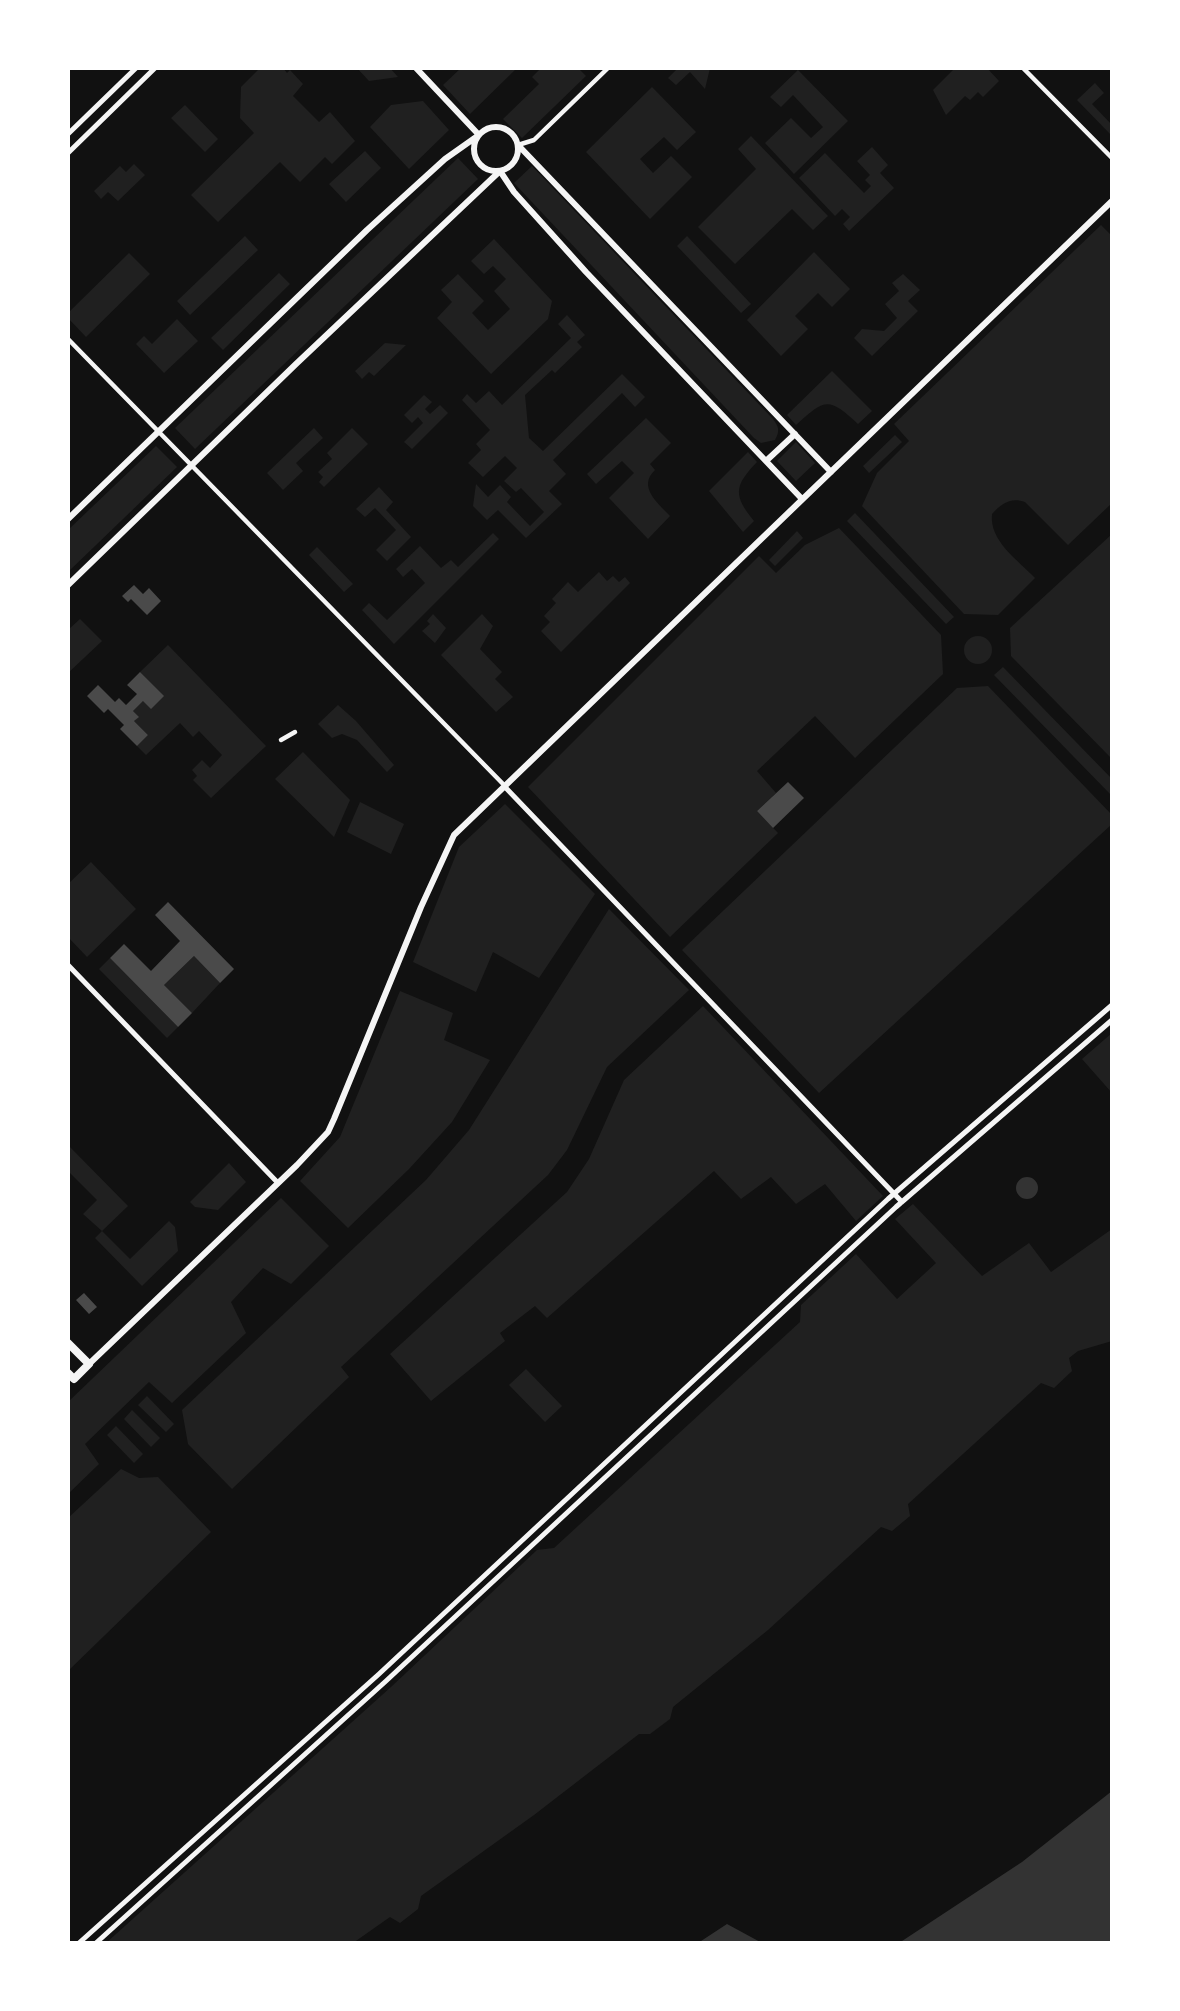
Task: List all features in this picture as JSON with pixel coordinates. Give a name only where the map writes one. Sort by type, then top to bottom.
[{"type":"highway","points":[[68,1343],[89,1364],[71,1376]]},
{"type":"main road","points":[[416,68],[479,135]]},
{"type":"main road","points":[[68,519],[160,433],[367,230],[446,159],[488,128],[500,127],[512,133],[518,145],[831,472]]},
{"type":"main road","points":[[479,135],[474,148],[477,160],[487,169],[500,171],[514,192],[586,272],[803,499]]},
{"type":"main road","points":[[68,584],[500,171],[514,161],[518,145]]},
{"type":"main road","points":[[89,1364],[319,1142],[334,1119],[449,842],[460,828],[1112,201]]},
{"type":"main road","points":[[766,461],[795,434]]},
{"type":"street","points":[[68,134],[136,68]]},
{"type":"street","points":[[68,153],[155,68]]},
{"type":"street","points":[[518,145],[534,140],[608,68]]},
{"type":"street","points":[[1023,68],[1112,158]]},
{"type":"street","points":[[68,339],[505,786],[902,1202]]},
{"type":"street","points":[[281,740],[295,732]]},
{"type":"street","points":[[68,965],[278,1183]]},
{"type":"street","points":[[79,1943],[379,1674],[895,1194],[1112,1005]]},
{"type":"street","points":[[96,1943],[386,1681],[902,1202],[1112,1020]]},
{"type":"street","points":[[795,1286],[802,1294]]},
{"type":"street","points":[[589,1477],[597,1486]]},
{"type":"shaded area","points":[[260,68],[283,68],[287,73],[290,70],[303,84],[293,96],[319,122],[330,112],[355,141],[332,164],[325,157],[300,182],[280,162],[218,222],[191,195],[254,133],[240,118],[241,87]]},
{"type":"shaded area","points":[[357,68],[390,68],[398,77],[369,81]]},
{"type":"shaded area","points":[[461,68],[517,68],[470,114],[443,85]]},
{"type":"shaded area","points":[[541,68],[578,68],[586,76],[522,138],[503,119],[539,84],[532,77]]},
{"type":"shaded area","points":[[678,68],[710,68],[705,89],[690,72],[676,85],[668,78]]},
{"type":"shaded area","points":[[955,68],[987,68],[999,81],[983,97],[978,92],[970,100],[965,96],[946,115],[933,90]]},
{"type":"shaded area","points":[[798,70],[848,121],[794,174],[765,143],[791,118],[811,138],[823,127],[793,95],[781,107],[770,97]]},
{"type":"shaded area","points":[[1095,83],[1104,93],[1092,104],[1112,125],[1112,136],[1077,100]]},
{"type":"shaded area","points":[[652,87],[696,132],[677,150],[664,137],[640,159],[653,173],[671,156],[692,177],[650,219],[586,152]]},
{"type":"shaded area","points":[[423,101],[449,130],[409,169],[370,127],[391,105]]},
{"type":"shaded area","points":[[185,105],[218,139],[205,152],[171,118]]},
{"type":"shaded area","points":[[751,136],[828,216],[813,230],[792,209],[735,264],[698,227],[756,169],[738,149]]},
{"type":"shaded area","points":[[872,147],[888,165],[880,173],[894,188],[849,231],[843,224],[850,217],[842,209],[835,216],[799,178],[825,153],[864,193],[871,186],[865,180],[870,175],[857,161]]},
{"type":"shaded area","points":[[365,151],[381,168],[346,202],[329,184]]},
{"type":"shaded area","points":[[458,158],[478,179],[195,449],[175,428]]},
{"type":"shaded area","points":[[134,164],[145,175],[118,201],[108,192],[101,199],[94,191],[120,166],[126,172]]},
{"type":"shaded area","points":[[532,166],[773,419],[778,429],[775,440],[761,443],[754,438],[514,183]]},
{"type":"shaded area","points":[[1101,225],[1112,236],[1112,503],[1068,545],[1025,502],[1011,501],[999,507],[992,514],[995,533],[1006,549],[1035,578],[998,615],[964,614],[862,506],[877,473],[909,441],[894,424]]},
{"type":"shaded area","points":[[245,236],[258,250],[190,315],[177,301]]},
{"type":"shaded area","points":[[687,236],[751,304],[741,313],[677,246]]},
{"type":"shaded area","points":[[494,239],[552,301],[548,319],[491,374],[437,318],[452,302],[441,290],[458,274],[484,301],[472,313],[488,330],[510,309],[494,291],[506,279],[493,266],[484,274],[471,261]]},
{"type":"shaded area","points":[[814,252],[850,289],[832,307],[818,293],[795,316],[808,329],[781,356],[747,320]]},
{"type":"shaded area","points":[[129,253],[150,274],[86,337],[68,318],[68,313]]},
{"type":"shaded area","points":[[279,273],[290,284],[223,350],[211,338]]},
{"type":"shaded area","points":[[903,274],[920,290],[908,301],[918,311],[872,356],[854,338],[862,329],[884,331],[897,318],[885,304],[899,291],[892,283]]},
{"type":"shaded area","points":[[567,315],[585,335],[577,342],[582,347],[555,373],[552,370],[525,395],[529,438],[543,451],[622,374],[645,397],[635,407],[622,393],[553,460],[566,474],[549,491],[562,504],[526,538],[498,510],[487,520],[473,506],[476,484],[488,497],[500,485],[511,497],[507,502],[530,526],[544,512],[521,488],[516,492],[504,481],[517,468],[505,456],[483,477],[468,463],[481,450],[476,444],[490,430],[462,400],[467,394],[476,403],[489,391],[502,405],[571,338],[558,324]]},
{"type":"shaded area","points":[[177,319],[198,341],[164,373],[136,344],[144,336],[152,344]]},
{"type":"shaded area","points":[[385,343],[406,345],[374,376],[369,372],[362,379],[355,371]]},
{"type":"shaded area","points":[[832,371],[872,411],[858,424],[840,409],[827,404],[814,410],[796,425],[787,415]]},
{"type":"shaded area","points":[[424,395],[432,402],[425,409],[430,414],[440,405],[448,413],[412,449],[404,442],[423,423],[418,417],[412,423],[404,415]]},
{"type":"shaded area","points":[[646,418],[671,443],[650,464],[655,470],[648,483],[655,500],[670,516],[648,539],[609,498],[634,473],[622,461],[596,484],[587,474]]},
{"type":"shaded area","points":[[314,428],[323,438],[296,463],[303,471],[283,490],[267,473]]},
{"type":"shaded area","points":[[352,428],[368,444],[324,487],[319,482],[323,477],[318,472],[332,459],[327,453]]},
{"type":"shaded area","points":[[895,435],[902,442],[869,473],[863,466]]},
{"type":"shaded area","points":[[796,442],[815,463],[796,481],[777,461]]},
{"type":"shaded area","points":[[156,446],[177,467],[68,572],[68,530]]},
{"type":"shaded area","points":[[748,452],[757,462],[740,484],[739,491],[742,504],[754,521],[743,532],[709,491]]},
{"type":"shaded area","points":[[379,487],[393,502],[386,510],[411,537],[387,561],[376,550],[396,530],[375,508],[365,517],[356,509]]},
{"type":"shaded area","points":[[855,513],[954,617],[946,624],[847,521]]},
{"type":"shaded area","points":[[839,528],[941,635],[943,674],[855,758],[815,716],[757,771],[776,793],[757,811],[778,833],[670,937],[528,787],[759,556],[776,573],[805,545]]},
{"type":"shaded area","points":[[797,531],[803,538],[775,566],[769,560]]},
{"type":"shaded area","points":[[493,533],[499,539],[394,644],[362,610],[369,603],[387,620],[425,583],[412,569],[403,577],[396,569],[420,546],[441,568],[451,560],[458,567]]},
{"type":"shaded area","points":[[1112,534],[1112,759],[1011,656],[1010,628]]},
{"type":"shaded area","points":[[317,547],[353,584],[344,592],[309,555]]},
{"type":"shaded area","points":[[599,572],[607,581],[613,576],[619,582],[625,577],[630,583],[561,652],[541,631],[550,622],[544,616],[556,603],[552,599],[568,582],[578,592]]},
{"type":"shaded area","points":[[433,614],[446,628],[435,643],[422,631],[430,624],[427,621]]},
{"type":"shaded area","points":[[482,614],[493,626],[480,649],[502,672],[495,679],[513,697],[496,712],[441,655]]},
{"type":"shaded area","points":[[80,619],[102,641],[68,673],[68,630]]},
{"type":"shaded area","points":[[978,636],[988,640],[992,650],[988,660],[978,664],[968,660],[964,650],[968,640]]},
{"type":"shaded area","points":[[168,645],[266,746],[211,798],[193,780],[197,776],[192,770],[202,760],[210,768],[222,755],[199,731],[193,737],[180,723],[146,755],[137,746],[148,735],[134,721],[138,717],[133,711],[143,701],[163,696],[140,672]]},
{"type":"shaded area","points":[[1003,667],[1112,779],[1112,796],[994,675]]},
{"type":"shaded area","points":[[988,686],[1112,815],[1112,824],[819,1093],[682,950],[957,688]]},
{"type":"shaded area","points":[[338,705],[356,721],[394,765],[387,772],[357,740],[342,734],[332,738],[318,724]]},
{"type":"shaded area","points":[[303,752],[350,800],[334,837],[275,779]]},
{"type":"shaded area","points":[[360,802],[404,824],[391,854],[347,832]]},
{"type":"shaded area","points":[[505,804],[595,894],[539,978],[493,952],[476,992],[413,962],[459,847]]},
{"type":"shaded area","points":[[91,862],[136,909],[87,957],[68,937],[68,884]]},
{"type":"shaded area","points":[[609,909],[689,990],[607,1067],[567,1150],[548,1175],[341,1367],[349,1377],[232,1489],[188,1444],[182,1410],[426,1180],[469,1130]]},
{"type":"shaded area","points":[[194,956],[220,983],[192,1013],[164,985]]},
{"type":"shaded area","points":[[110,958],[178,1027],[167,1038],[99,969]]},
{"type":"shaded area","points":[[400,991],[453,1013],[444,1040],[490,1060],[452,1122],[409,1169],[348,1228],[300,1181],[340,1137]]},
{"type":"shaded area","points":[[703,1006],[883,1196],[856,1221],[825,1184],[796,1204],[771,1177],[741,1199],[714,1171],[547,1318],[535,1306],[500,1333],[505,1341],[431,1401],[390,1354],[567,1192],[589,1159],[624,1080]]},
{"type":"shaded area","points":[[1112,1033],[1112,1093],[1082,1059]]},
{"type":"shaded area","points":[[68,1145],[128,1206],[102,1231],[83,1214],[97,1200],[68,1171]]},
{"type":"shaded area","points":[[229,1163],[246,1182],[218,1210],[195,1207],[190,1202]]},
{"type":"shaded area","points":[[1023,1177],[1031,1177],[1038,1184],[1038,1192],[1031,1199],[1023,1199],[1016,1192],[1016,1184]]},
{"type":"shaded area","points":[[281,1198],[329,1246],[291,1284],[263,1268],[231,1302],[246,1333],[172,1403],[149,1382],[85,1444],[99,1464],[68,1494],[68,1402]]},
{"type":"shaded area","points":[[913,1204],[982,1276],[1029,1243],[1051,1272],[1112,1229],[1112,1341],[1078,1351],[1069,1358],[1072,1371],[1054,1388],[1041,1383],[908,1504],[910,1516],[892,1531],[881,1527],[768,1630],[673,1707],[670,1719],[650,1734],[639,1734],[534,1815],[421,1896],[418,1909],[400,1923],[390,1917],[353,1943],[106,1943],[391,1687],[537,1550],[554,1548],[800,1322],[801,1305],[856,1254],[897,1299],[936,1263],[895,1219]]},
{"type":"shaded area","points":[[169,1221],[175,1227],[178,1251],[142,1286],[95,1238],[102,1231],[130,1259]]},
{"type":"shaded area","points":[[526,1369],[562,1406],[545,1422],[509,1385]]},
{"type":"shaded area","points":[[147,1396],[174,1424],[166,1432],[138,1405]]},
{"type":"shaded area","points":[[132,1410],[160,1438],[151,1447],[124,1419]]},
{"type":"shaded area","points":[[116,1426],[143,1454],[134,1463],[107,1435]]},
{"type":"shaded area","points":[[121,1469],[139,1478],[158,1477],[211,1532],[68,1671],[68,1518]]},
{"type":"shaded area","points":[[1112,1791],[1112,1943],[899,1943],[1022,1862]]},
{"type":"shaded area","points":[[727,1924],[762,1943],[698,1943]]},
{"type":"building","points":[[134,585],[143,594],[149,588],[161,601],[147,615],[131,599],[128,602],[122,596]]},
{"type":"building","points":[[140,672],[164,696],[151,709],[143,701],[133,711],[139,717],[134,721],[148,735],[137,746],[120,729],[124,725],[108,709],[104,713],[87,696],[98,685],[115,702],[119,698],[126,705],[137,694],[127,685]]},
{"type":"building","points":[[788,782],[804,798],[773,828],[757,811]]},
{"type":"building","points":[[168,902],[234,969],[220,983],[194,956],[164,985],[192,1013],[178,1027],[110,958],[124,944],[151,971],[180,941],[155,915]]},
{"type":"building","points":[[84,1293],[97,1307],[89,1314],[76,1300]]}]
